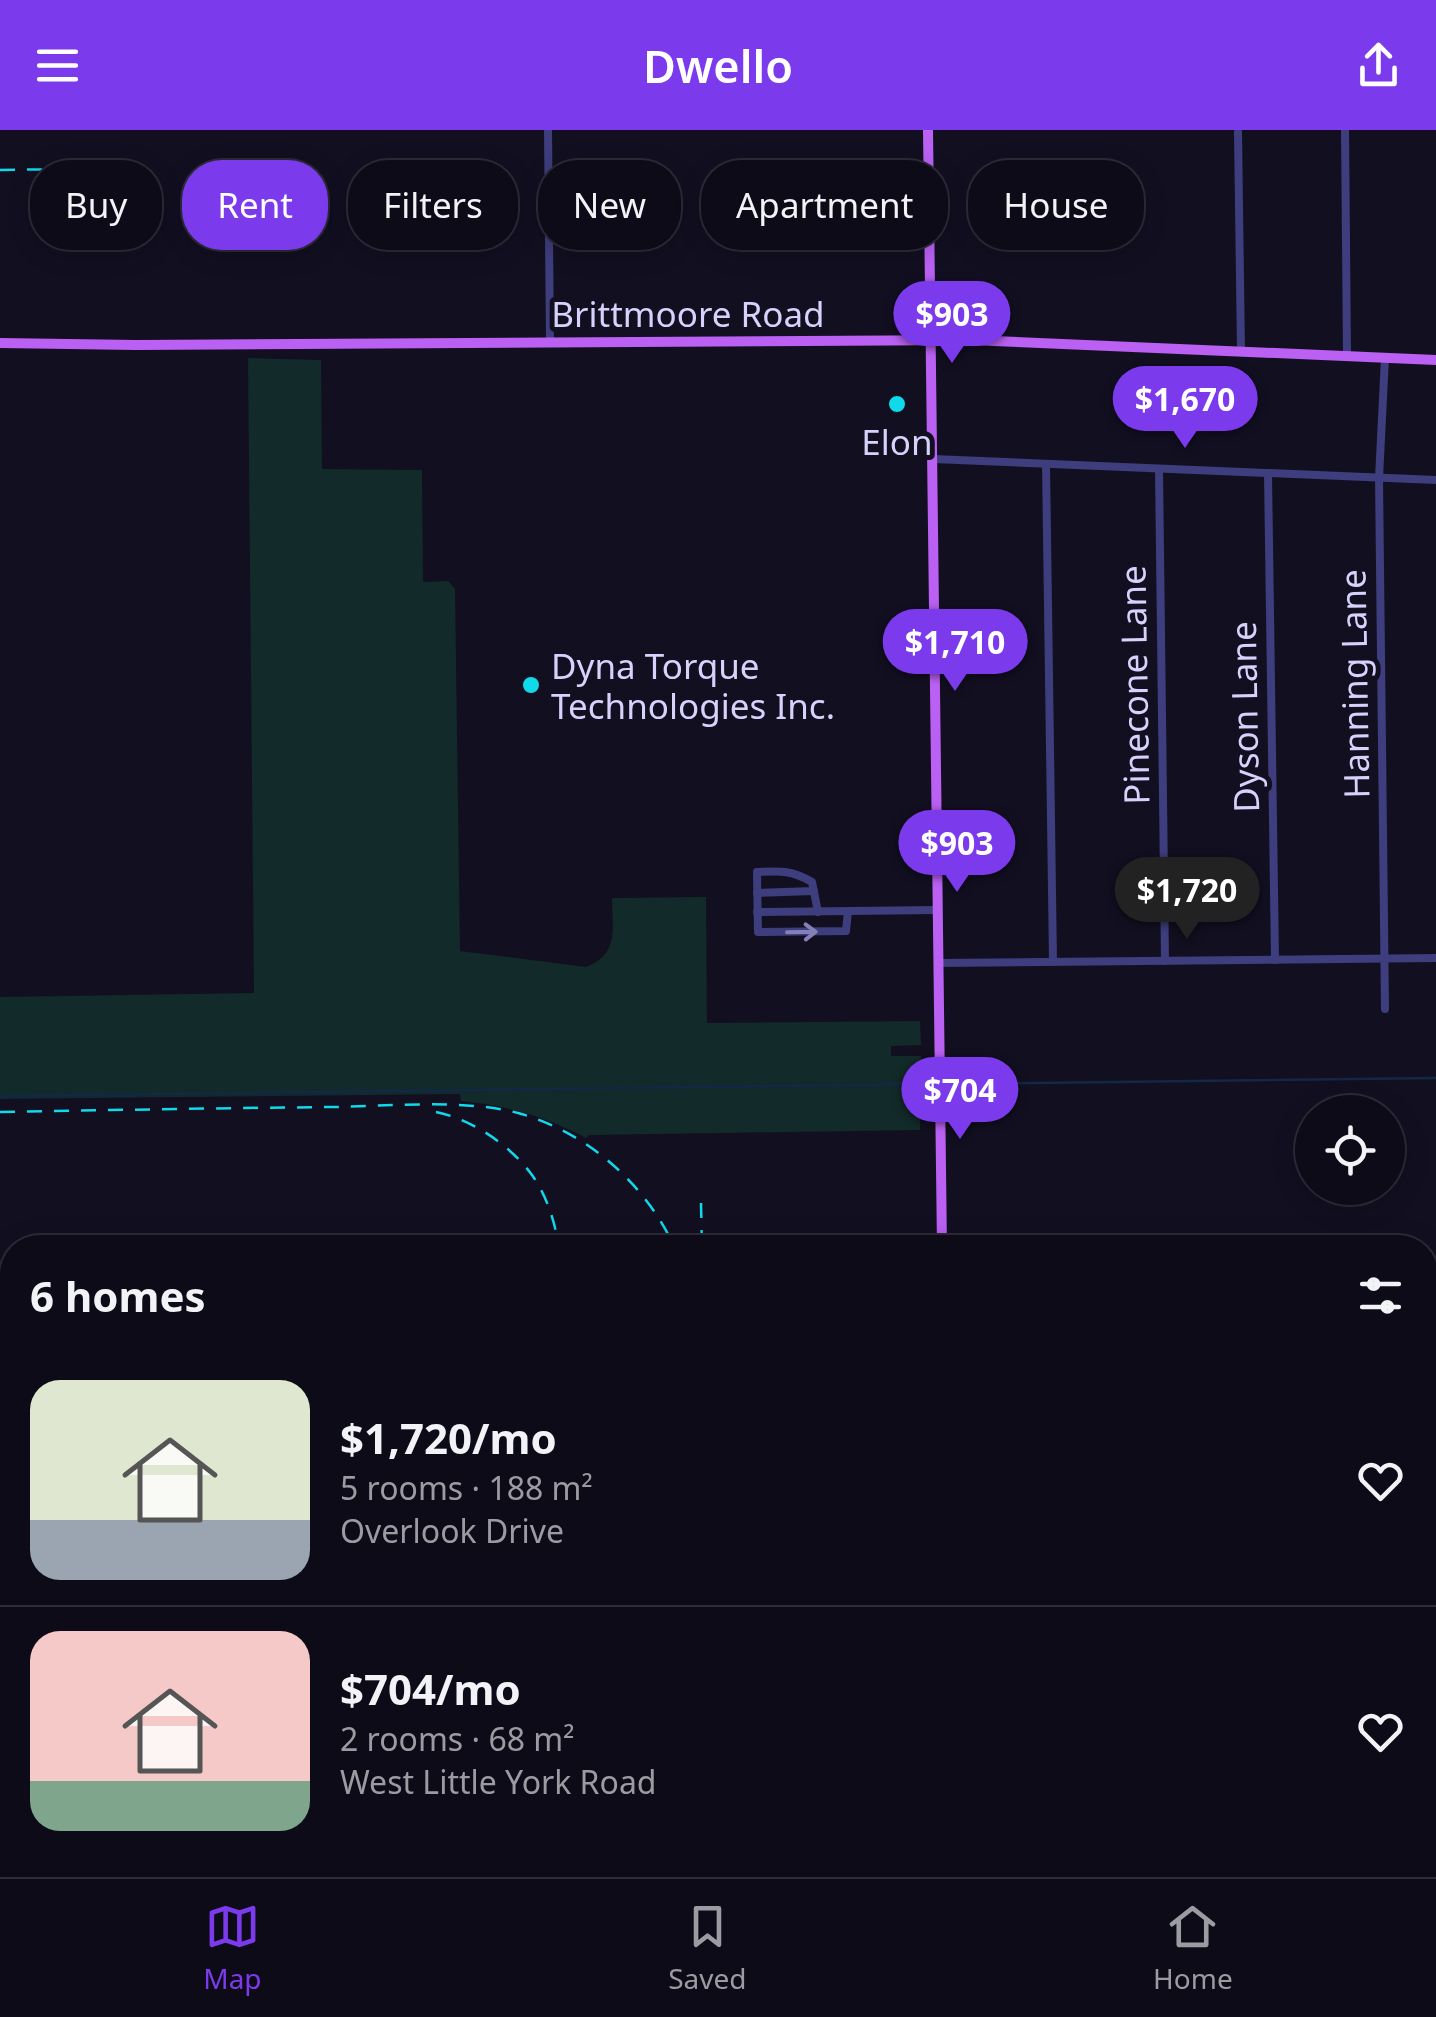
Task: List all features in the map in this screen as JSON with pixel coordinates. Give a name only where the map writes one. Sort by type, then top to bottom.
[{"type":"main road","points":[[928,130],[942,1235]]},
{"type":"main road","name":"Brittmoore Road","points":[[0,344],[932,340],[1436,360]]},
{"type":"street","points":[[548,130],[550,342]]},
{"type":"street","points":[[1345,130],[1346,356]]},
{"type":"street","points":[[1238,132],[1242,352]]},
{"type":"street","name":"Hanning Lane","points":[[1384,358],[1380,478],[1386,1009]]},
{"type":"street","points":[[933,459],[1436,480]]},
{"type":"street","points":[[1046,464],[1052,962]]},
{"type":"street","name":"Pinecone Lane","points":[[1159,468],[1165,961]]},
{"type":"street","name":"Dyson Lane","points":[[1268,473],[1276,960]]},
{"type":"street","points":[[818,912],[812,882],[782,871],[757,872],[759,933],[846,931],[848,911]]},
{"type":"street","points":[[757,893],[814,892]]},
{"type":"street","points":[[756,912],[937,910]]},
{"type":"street","points":[[938,964],[1436,958]]},
{"type":"green space","points":[[248,358],[321,360],[322,469],[422,470],[423,582],[448,581],[455,589],[460,951],[586,967],[597,962],[609,947],[612,898],[706,897],[707,1023],[920,1021],[921,1045],[891,1046],[891,1056],[921,1056],[920,1130],[586,1138],[525,1113],[461,1101],[460,1094],[0,1099],[0,997],[254,993]]},
{"type":"waterway","points":[[957,1084],[1436,1078]]},
{"type":"waterway","points":[[0,1096],[926,1084]]},
{"type":"railway","points":[[0,170],[30,170]]},
{"type":"railway","points":[[0,1112],[428,1104],[497,1109],[543,1122],[590,1147],[648,1202],[668,1235]]},
{"type":"railway","points":[[436,1112],[477,1127],[523,1164],[546,1200],[556,1235]]},
{"type":"railway","points":[[701,1203],[702,1235]]},
{"type":"place","name":"Elon","points":[[897,404]]},
{"type":"place","name":"Dyna Torque Technologies Inc.","points":[[531,685]]}]
